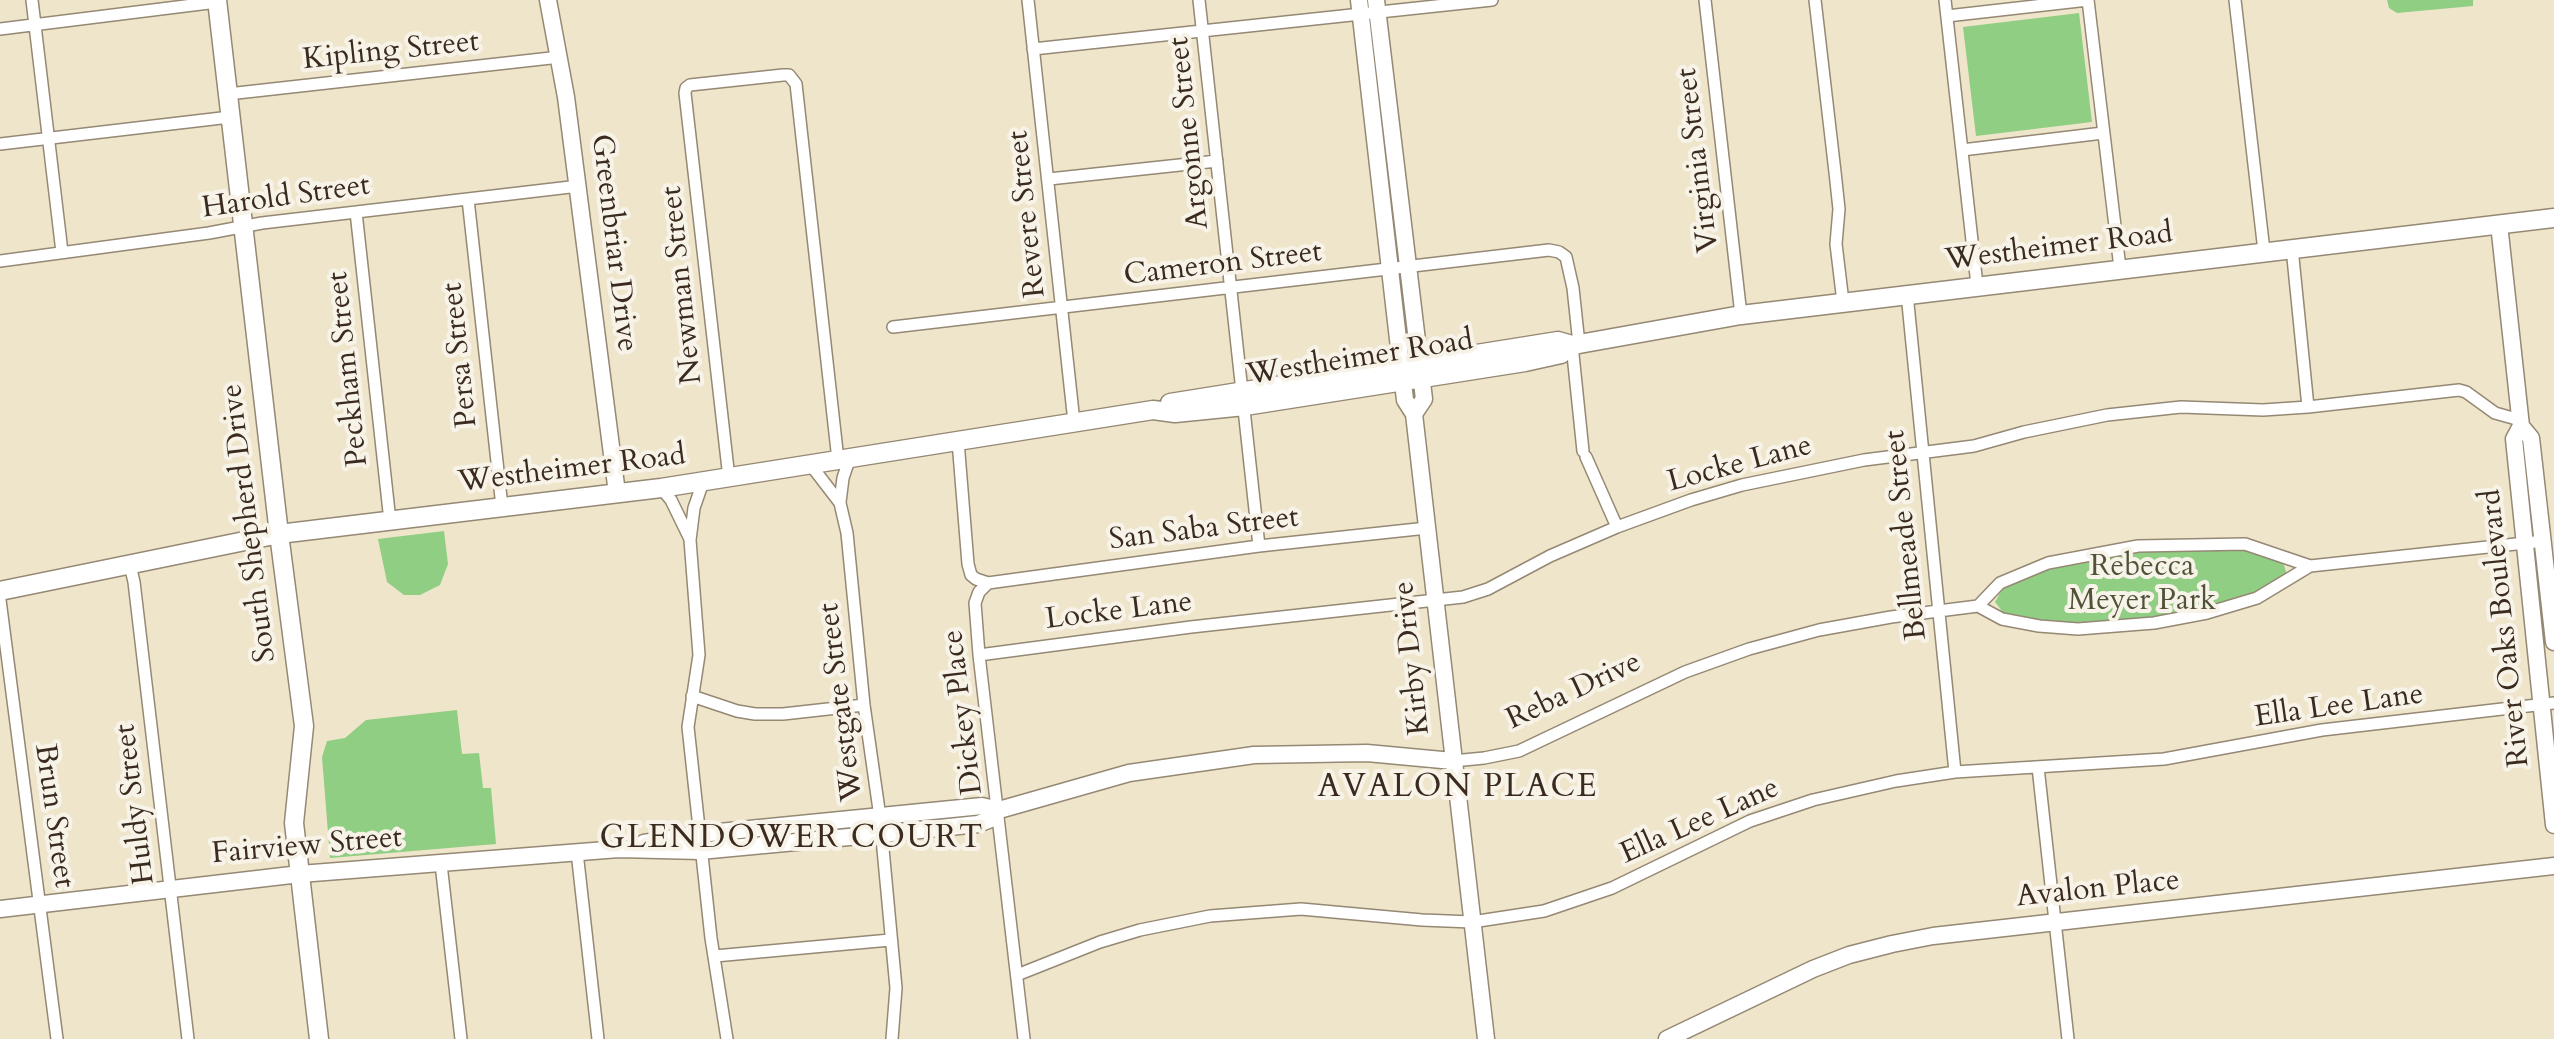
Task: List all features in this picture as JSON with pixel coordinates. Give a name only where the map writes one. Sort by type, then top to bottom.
[{"type":"main road","name":"South Shepherd Drive","points":[[217,1],[304,726],[295,804],[319,1039]]},
{"type":"main road","name":"Westheimer Road","points":[[0,591],[279,534],[703,482],[1153,410],[1174,401],[1244,398],[1411,372],[1558,341],[1575,344],[1741,315],[2554,218]]},
{"type":"street","points":[[32,0],[62,252]]},
{"type":"street","name":"Greenbriar Drive","points":[[548,0],[560,57],[579,186],[617,493]]},
{"type":"street","name":"Revere Street","points":[[1028,0],[1074,422]]},
{"type":"street","name":"Argonne Street","points":[[1199,0],[1259,546]]},
{"type":"street","points":[[1033,49],[1203,31],[1369,6],[1492,0]]},
{"type":"street","name":"Virginia Street","points":[[1705,0],[1741,315]]},
{"type":"street","points":[[1815,0],[1838,197],[1836,244],[1843,302]]},
{"type":"street","points":[[1945,0],[1977,285]]},
{"type":"street","points":[[1947,16],[2088,0],[2120,268]]},
{"type":"street","points":[[2235,0],[2264,251]]},
{"type":"street","points":[[0,29],[217,1]]},
{"type":"street","name":"Kirby Drive","points":[[1369,6],[1408,267],[1411,372],[1405,400],[1414,414],[1486,1039]]},
{"type":"street","name":"Kirby Drive","points":[[1369,6],[1390,269],[1411,372]]},
{"type":"street","name":"Kipling Street","points":[[228,94],[560,57]]},
{"type":"street","name":"Westgate Street","points":[[686,88],[783,75],[789,75],[796,84],[844,459],[840,503],[847,533],[864,705],[881,826],[896,988],[892,1039]]},
{"type":"street","name":"Newman Street","points":[[686,88],[729,478]]},
{"type":"street","points":[[0,144],[230,117]]},
{"type":"street","points":[[1962,150],[2103,133]]},
{"type":"street","points":[[1049,179],[1217,161]]},
{"type":"street","name":"Harold Street","points":[[0,261],[243,226],[579,186]]},
{"type":"street","name":"Persa Street","points":[[468,199],[502,507]]},
{"type":"street","name":"Peckham Street","points":[[356,212],[390,521]]},
{"type":"street","name":"River Oaks Boulevard","points":[[2499,224],[2520,423],[2514,439],[2524,544],[2548,704],[2554,825]]},
{"type":"street","points":[[2292,248],[2308,407]]},
{"type":"street","name":"Cameron Street","points":[[893,327],[1549,250],[1566,257],[1571,276],[1575,344]]},
{"type":"street","name":"Bellmeade Street","points":[[1907,294],[1955,772]]},
{"type":"street","points":[[1575,344],[1584,454],[1617,527]]},
{"type":"street","name":"Locke Lane","points":[[979,655],[1191,627],[1436,602],[1476,594],[1550,556],[1691,500],[1850,462],[1974,446],[2107,415],[2181,407],[2263,410],[2308,407],[2459,390],[2495,413],[2520,423]]},
{"type":"street","name":"River Oaks Boulevard","points":[[2520,423],[2531,438],[2554,642]]},
{"type":"street","points":[[958,441],[968,564],[971,575],[988,583]]},
{"type":"street","name":"Westgate Street","points":[[810,464],[840,503]]},
{"type":"street","points":[[703,482],[694,508],[690,540],[699,655],[688,729],[727,1039]]},
{"type":"street","points":[[661,488],[671,500],[690,540]]},
{"type":"street","name":"San Saba Street","points":[[988,583],[1259,546],[1427,528]]},
{"type":"street","points":[[2310,566],[2257,598],[2207,613],[2154,623],[2078,629],[2039,626],[2002,619],[1978,606],[2000,583],[2048,563],[2138,546],[2245,544],[2310,566],[2544,541]]},
{"type":"street","name":"Huldy Street","points":[[130,565],[188,1039]]},
{"type":"street","name":"Dickey Place","points":[[988,583],[979,592],[975,603],[979,655],[1024,1039]]},
{"type":"street","name":"Brun Street","points":[[0,600],[57,1039]]},
{"type":"street","name":"Reba Drive","points":[[881,826],[982,806],[999,810],[1129,773],[1254,755],[1367,753],[1453,761],[1519,751],[1685,672],[1749,649],[1819,630],[1978,606]]},
{"type":"street","points":[[692,696],[755,714],[864,705]]},
{"type":"street","name":"Ella Lee Lane","points":[[1017,975],[1126,934],[1210,916],[1301,909],[1472,922],[1544,911],[1580,901],[1630,880],[1707,840],[1789,807],[1852,790],[1955,772],[2127,764],[2322,730],[2548,704]]},
{"type":"street","points":[[2038,767],[2068,1039]]},
{"type":"street","name":"Fairview Street","points":[[0,909],[300,874],[881,826]]},
{"type":"street","points":[[577,852],[598,1039]]},
{"type":"street","points":[[441,864],[461,1039]]},
{"type":"street","name":"Avalon Place","points":[[1667,1039],[1774,986],[1849,955],[1933,936],[2554,866]]},
{"type":"street","points":[[715,956],[890,940]]},
{"type":"green space","points":[[2387,0],[2473,0],[2473,6],[2397,13],[2389,8]]},
{"type":"green space","points":[[2079,13],[2092,122],[1976,136],[1963,27]]},
{"type":"green space","points":[[444,531],[448,564],[440,585],[420,595],[404,595],[387,582],[378,539]]},
{"type":"green space","name":"Rebecca Meyer Park","points":[[2245,549],[2283,562],[2287,575],[2256,594],[2206,609],[2154,618],[2078,624],[2039,622],[2005,615],[1995,602],[2004,586],[2049,567],[2138,551]]},
{"type":"green space","points":[[457,710],[462,754],[479,753],[483,788],[491,788],[496,844],[330,858],[322,757],[327,741],[345,738],[366,720]]},
{"type":"district","name":"AVALON PLACE","points":[[1458,789]]},
{"type":"district","name":"GLENDOWER COURT","points":[[792,840]]}]
